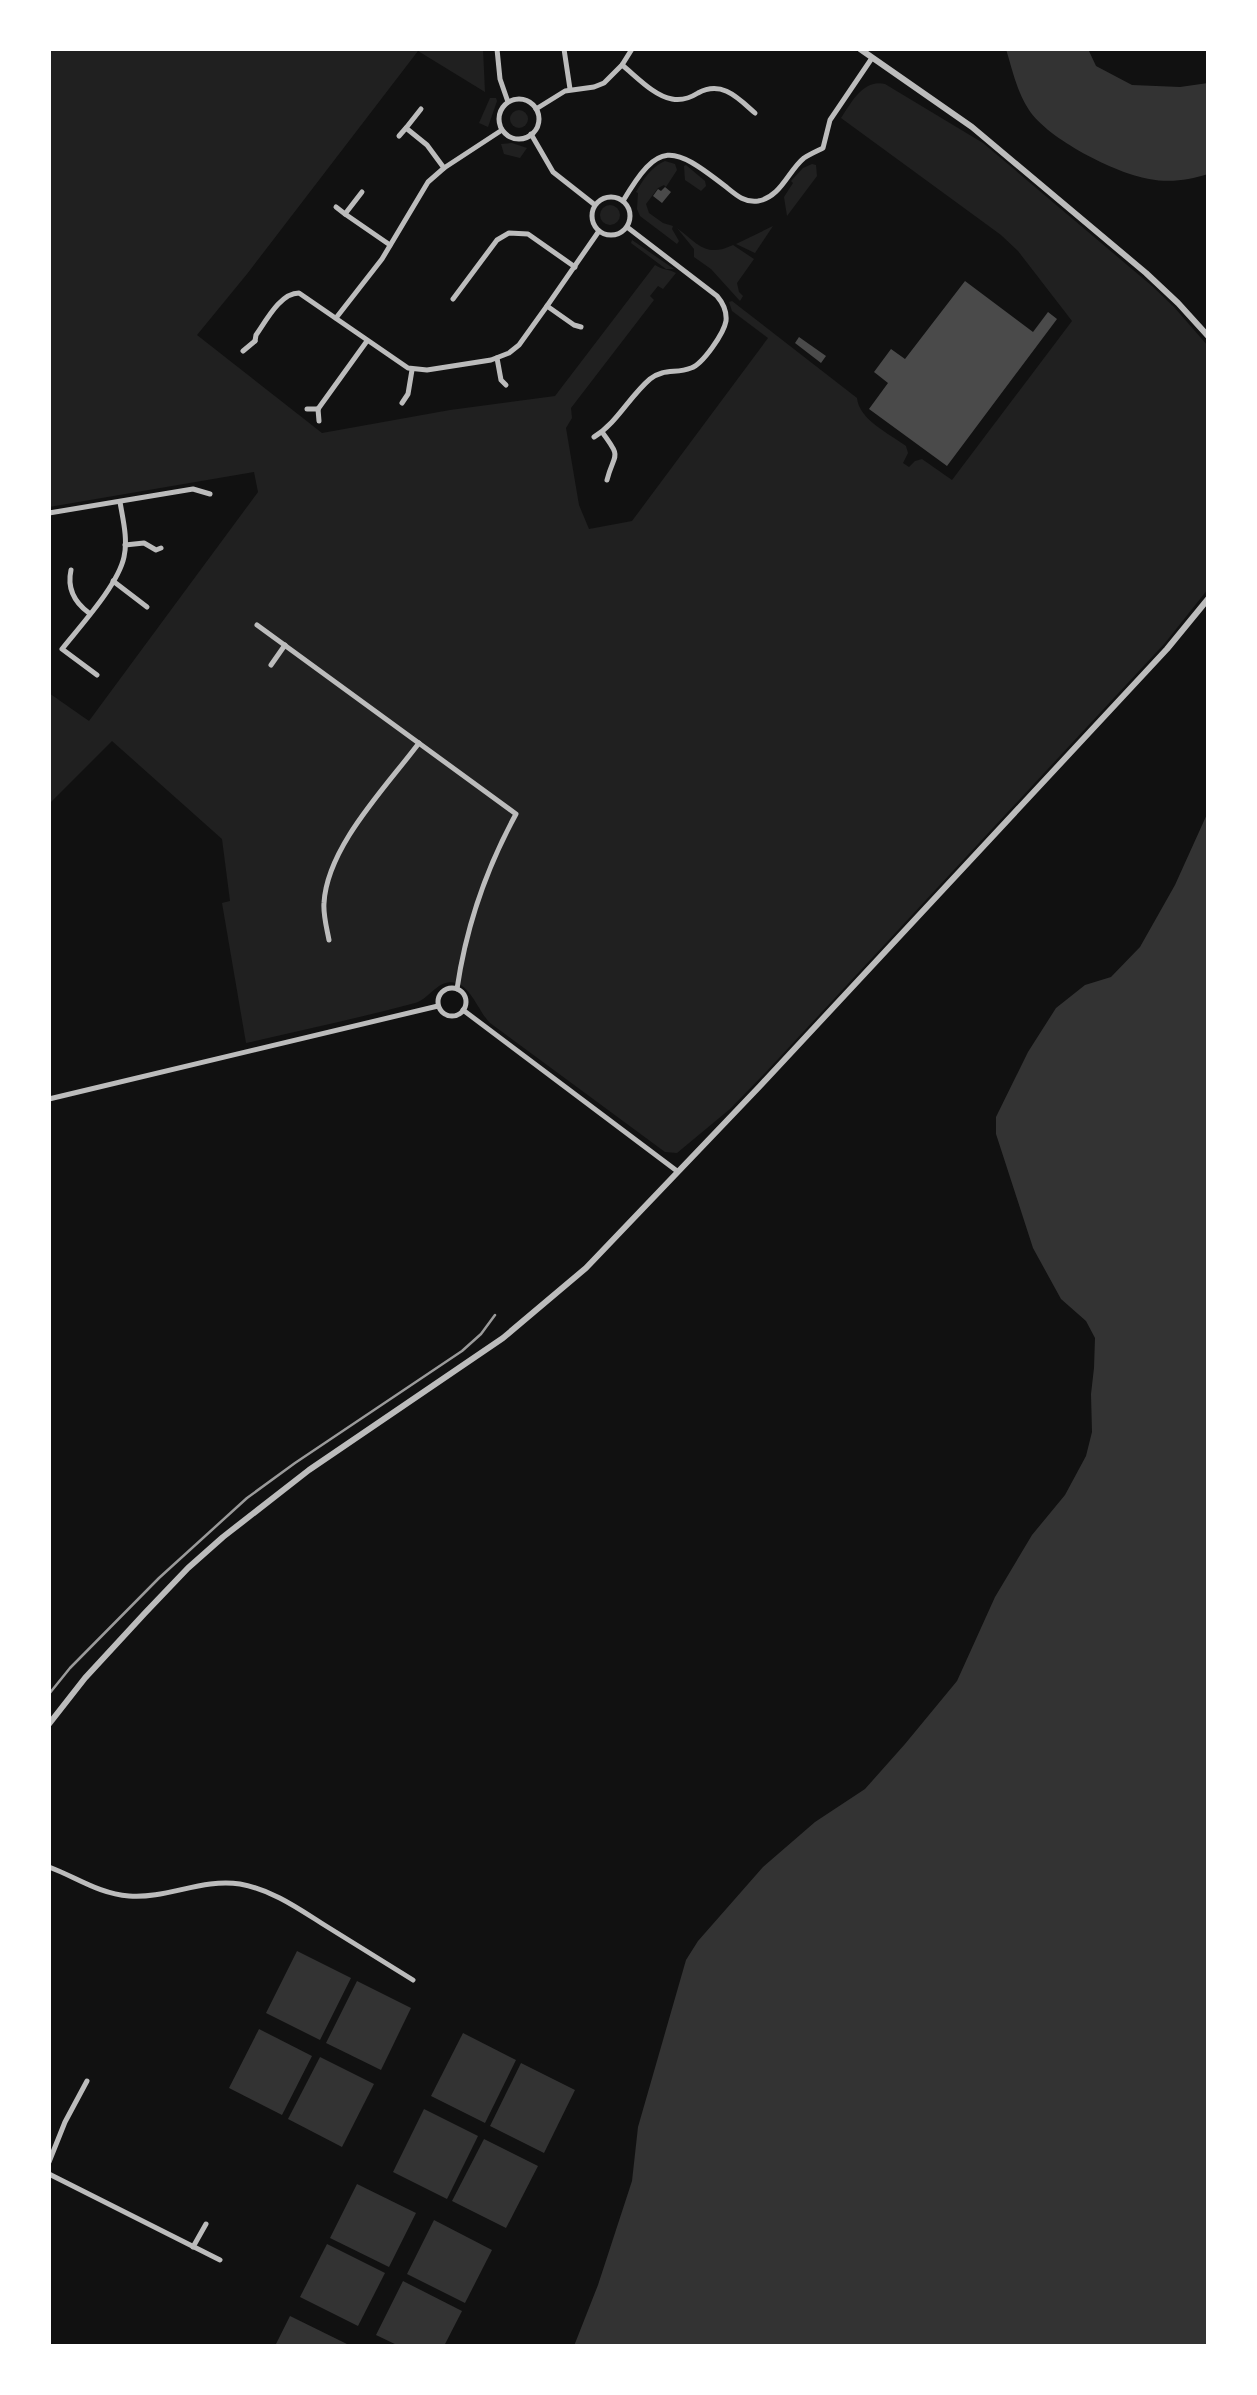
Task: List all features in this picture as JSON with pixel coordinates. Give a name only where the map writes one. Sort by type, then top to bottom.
[{"type":"street","points":[[497,49],[500,79],[508,102]]},
{"type":"street","points":[[564,49],[570,89]]},
{"type":"street","points":[[536,109],[570,89],[599,86],[622,65],[632,49]]},
{"type":"street","points":[[860,49],[972,127],[1146,273],[1208,336]]},
{"type":"street","points":[[623,201],[643,168],[662,155],[676,155],[688,159],[743,199],[757,201],[773,195],[806,156],[823,148],[830,120],[872,58]]},
{"type":"street","points":[[622,65],[666,98],[682,100],[709,89],[720,89],[730,92],[755,113]]},
{"type":"street","points":[[525,100],[536,109],[538,125],[531,134],[519,139],[502,130],[500,112],[508,102],[525,100]]},
{"type":"street","points":[[399,136],[421,108]]},
{"type":"street","points":[[406,128],[427,145],[444,168]]},
{"type":"street","points":[[336,318],[390,245],[428,182],[444,168],[502,130]]},
{"type":"street","points":[[531,134],[553,172],[595,205]]},
{"type":"street","points":[[345,214],[362,192]]},
{"type":"street","points":[[610,197],[623,201],[630,215],[627,227],[618,234],[611,235],[598,231],[591,216],[595,205],[610,197]]},
{"type":"street","points":[[336,207],[390,245]]},
{"type":"street","points":[[594,438],[603,432],[654,376],[669,370],[687,370],[701,361],[723,329],[726,319],[724,308],[717,296],[627,227]]},
{"type":"street","points":[[243,351],[258,344],[256,335],[283,300],[293,293],[305,295],[399,364],[412,370],[497,358],[519,345],[598,231]]},
{"type":"street","points":[[453,299],[497,240],[509,233],[528,234],[575,267]]},
{"type":"street","points":[[547,306],[580,327]]},
{"type":"street","points":[[319,421],[317,409],[367,341]]},
{"type":"street","points":[[497,358],[501,380],[506,385]]},
{"type":"street","points":[[402,403],[408,394],[412,370]]},
{"type":"street","points":[[307,409],[317,409]]},
{"type":"street","points":[[603,432],[615,456],[607,480]]},
{"type":"street","points":[[49,513],[193,489],[210,494]]},
{"type":"street","points":[[97,675],[62,649],[113,581],[124,557],[120,502]]},
{"type":"street","points":[[125,545],[144,543],[156,550],[160,548]]},
{"type":"street","points":[[71,569],[69,577],[73,597],[89,613]]},
{"type":"street","points":[[113,581],[147,607]]},
{"type":"street","points":[[49,1724],[85,1678],[145,1613],[188,1568],[223,1537],[309,1471],[522,1324],[586,1268],[1167,649],[1208,599]]},
{"type":"street","points":[[257,625],[516,814],[481,891],[461,959],[457,989],[466,999],[463,1010],[450,1017],[441,1012],[438,999],[443,991],[457,989]]},
{"type":"street","points":[[271,665],[285,645]]},
{"type":"street","points":[[329,940],[324,904],[329,872],[346,839],[419,743]]},
{"type":"street","points":[[49,1099],[438,1006]]},
{"type":"street","points":[[463,1010],[677,1171]]},
{"type":"street","points":[[51,1867],[106,1893],[128,1896],[150,1895],[214,1883],[254,1887],[284,1900],[413,1980]]},
{"type":"street","points":[[49,2162],[65,2122],[87,2081]]},
{"type":"street","points":[[49,2174],[220,2260]]},
{"type":"street","points":[[194,2246],[206,2224]]},
{"type":"shaded area","points":[[49,49],[483,49],[485,92],[418,51],[197,335],[322,433],[450,410],[555,396],[655,265],[676,273],[663,289],[658,286],[650,296],[654,300],[571,408],[572,418],[566,428],[579,505],[589,529],[632,521],[768,338],[732,311],[729,302],[732,301],[857,398],[869,420],[906,446],[908,453],[903,463],[909,467],[922,459],[952,480],[1072,321],[1018,251],[1001,235],[841,118],[864,88],[877,83],[885,84],[983,143],[1152,286],[1208,346],[1208,589],[1165,643],[766,1072],[730,1109],[677,1153],[665,1152],[490,1023],[466,989],[456,983],[444,983],[415,1003],[246,1043],[222,903],[230,901],[222,839],[112,741],[49,804],[49,693],[89,721],[258,492],[254,472],[49,507]]},
{"type":"shaded area","points":[[1006,49],[1088,49],[1096,66],[1132,85],[1180,87],[1208,83],[1208,174],[1164,181],[1135,176],[1066,143],[1038,121],[1029,110],[1018,88]]},
{"type":"shaded area","points":[[490,98],[496,98],[497,101],[488,127],[479,123]]},
{"type":"shaded area","points":[[515,110],[523,110],[528,119],[526,126],[515,128],[510,123],[510,115]]},
{"type":"shaded area","points":[[512,143],[527,148],[520,158],[504,154],[501,144]]},
{"type":"shaded area","points":[[665,161],[675,164],[677,170],[666,187],[664,185],[658,188],[646,204],[649,213],[663,223],[673,226],[679,241],[677,244],[640,216],[637,209],[636,192],[652,170]]},
{"type":"shaded area","points":[[686,165],[705,181],[706,186],[701,191],[685,180]]},
{"type":"shaded area","points":[[816,165],[817,176],[787,216],[784,197],[793,183],[791,181],[803,168]]},
{"type":"shaded area","points":[[610,205],[617,208],[620,215],[617,222],[610,225],[603,222],[600,215],[603,208]]},
{"type":"shaded area","points":[[773,226],[755,253],[736,244]]},
{"type":"shaded area","points":[[677,228],[709,250],[733,245],[754,259],[737,283],[743,296],[740,301],[711,269],[694,257],[694,249]]},
{"type":"shaded area","points":[[632,240],[674,269],[666,269],[631,243]]},
{"type":"shaded area","points":[[1208,812],[1208,2346],[574,2346],[598,2285],[632,2181],[638,2127],[686,1960],[698,1941],[763,1867],[815,1822],[865,1789],[957,1681],[995,1597],[1032,1535],[1065,1495],[1086,1456],[1092,1432],[1091,1394],[1095,1338],[1086,1321],[1061,1299],[1033,1248],[996,1134],[996,1117],[1028,1052],[1056,1008],[1085,985],[1111,977],[1140,947],[1175,885]]},
{"type":"shaded area","points":[[297,1951],[351,1978],[320,2040],[266,2013]]},
{"type":"shaded area","points":[[357,1981],[411,2008],[381,2070],[326,2043]]},
{"type":"shaded area","points":[[259,2029],[312,2056],[282,2115],[229,2088]]},
{"type":"shaded area","points":[[463,2033],[516,2060],[485,2123],[431,2096]]},
{"type":"shaded area","points":[[320,2057],[374,2084],[342,2147],[288,2119]]},
{"type":"shaded area","points":[[521,2063],[575,2090],[544,2153],[490,2126]]},
{"type":"shaded area","points":[[424,2109],[478,2136],[447,2199],[393,2172]]},
{"type":"shaded area","points":[[484,2139],[538,2166],[506,2228],[452,2201]]},
{"type":"shaded area","points":[[357,2184],[416,2213],[389,2267],[330,2238]]},
{"type":"shaded area","points":[[434,2220],[492,2250],[465,2303],[407,2274]]},
{"type":"shaded area","points":[[327,2244],[385,2273],[358,2326],[300,2297]]},
{"type":"shaded area","points":[[403,2281],[462,2311],[444,2346],[399,2346],[376,2335]]},
{"type":"shaded area","points":[[290,2316],[349,2345],[349,2346],[275,2346]]},
{"type":"building","points":[[665,187],[671,192],[662,203],[653,196],[658,189],[661,191]]},
{"type":"building","points":[[965,281],[1033,332],[1048,312],[1057,319],[947,466],[869,409],[888,383],[874,372],[891,349],[905,359]]},
{"type":"building","points":[[799,337],[826,356],[821,363],[795,343]]},
{"type":"railway","points":[[49,1694],[70,1668],[159,1578],[247,1498],[462,1351],[481,1334],[495,1315]]}]
